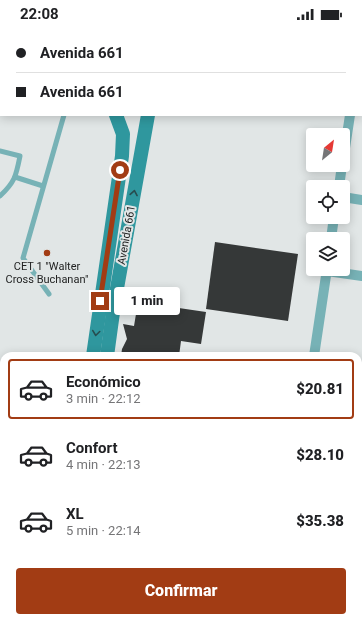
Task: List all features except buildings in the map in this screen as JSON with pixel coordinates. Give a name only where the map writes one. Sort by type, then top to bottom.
[{"type":"street","name":"Avenida 661","points":[[94,352],[122,156],[123,134],[116,116]]},
{"type":"street","name":"Avenida 661","points":[[108,352],[114,305],[148,116]]},
{"type":"street","points":[[348,128],[350,116]]},
{"type":"street","points":[[350,198],[362,200]]},
{"type":"street","points":[[350,274],[362,276]]},
{"type":"street","points":[[315,352],[326,276]]},
{"type":"lane","points":[[49,294],[23,258],[64,116]]},
{"type":"lane","points":[[0,151],[20,156],[15,178],[8,189],[0,196]]},
{"type":"lane","points":[[15,178],[43,186]]},
{"type":"place","name":"CET 1 \"Walter Cross Buchanan\"","points":[[47,253]]},
{"type":"route","points":[[100,301],[120,170]]}]
